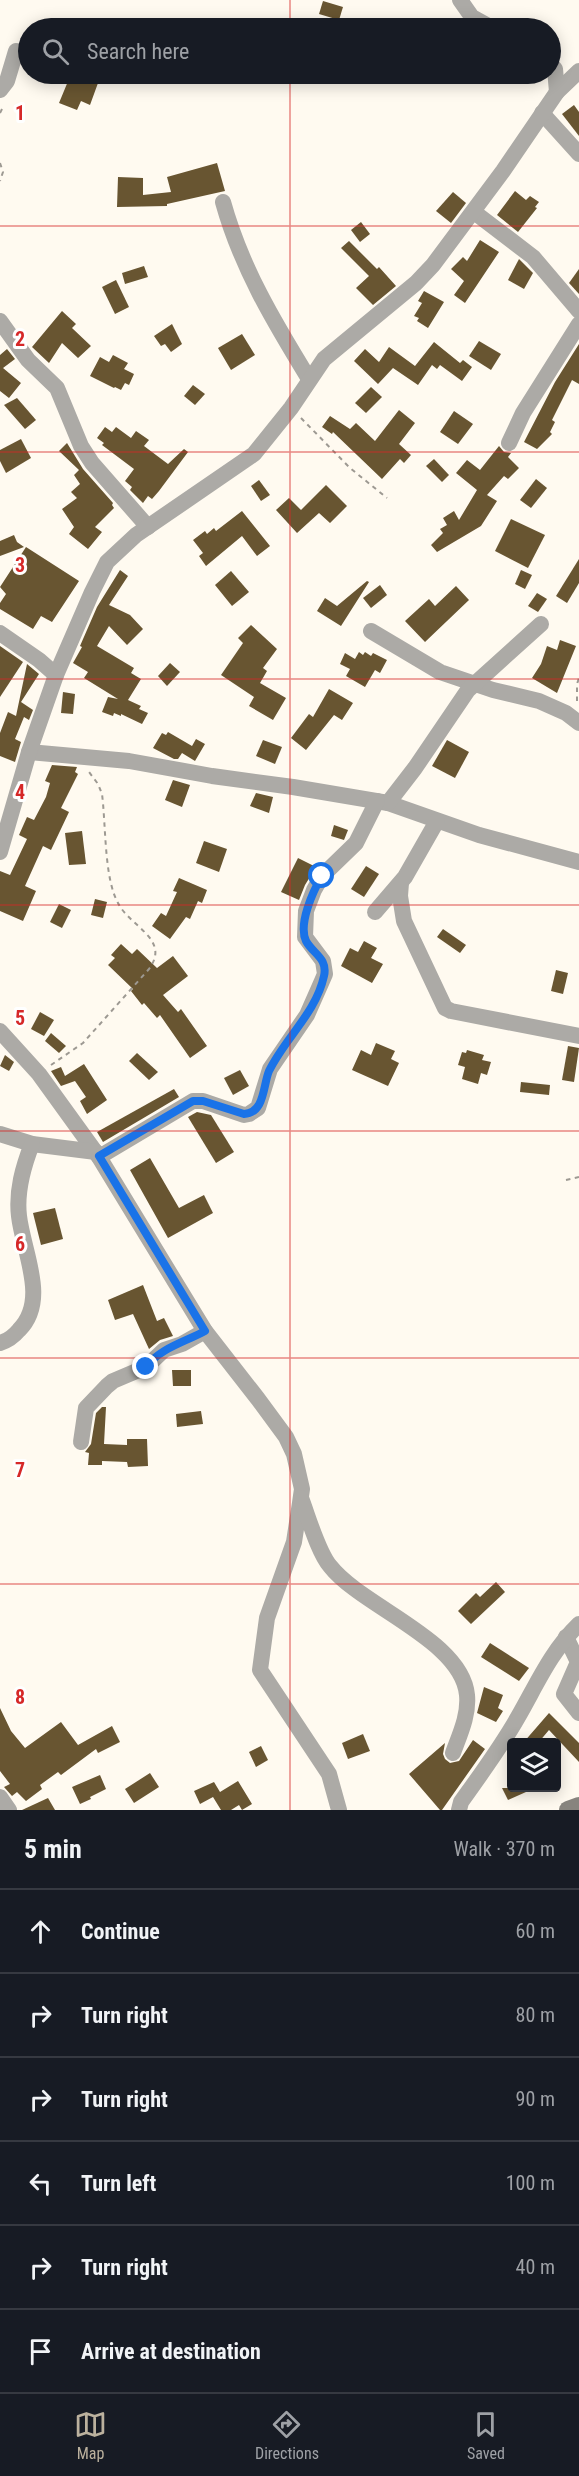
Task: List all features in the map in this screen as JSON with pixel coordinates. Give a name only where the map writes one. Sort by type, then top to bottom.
[{"type":"main road","points":[[568,1810],[579,1806]]},
{"type":"street","points":[[460,0],[474,18]]},
{"type":"street","points":[[0,90],[7,81],[16,51]]},
{"type":"street","points":[[0,852],[29,752],[56,675],[102,569],[114,555],[148,527],[254,454],[291,408],[324,359],[416,283],[474,212],[557,92],[579,71]]},
{"type":"street","points":[[556,84],[557,92]]},
{"type":"street","points":[[542,113],[579,154]]},
{"type":"street","points":[[223,202],[231,231],[252,282],[309,380]]},
{"type":"street","points":[[474,212],[533,257],[579,311]]},
{"type":"street","points":[[0,321],[28,360],[57,388],[81,446],[92,463],[148,527]]},
{"type":"street","points":[[509,443],[523,413],[579,324]]},
{"type":"street","points":[[0,1134],[32,1144],[98,1154],[193,1101],[203,1101],[244,1114],[249,1114],[258,1108],[270,1069],[307,1015],[325,974],[323,960],[305,937],[306,911],[322,876],[356,843],[383,802],[475,683],[541,624]]},
{"type":"street","points":[[371,631],[440,672],[493,690],[539,701],[566,713],[578,723]]},
{"type":"street","points":[[0,633],[39,660],[56,675]]},
{"type":"street","points":[[29,752],[129,761],[383,802],[437,821],[579,862]]},
{"type":"street","points":[[375,912],[401,883],[437,821]]},
{"type":"street","points":[[401,883],[400,896],[404,921],[445,1008],[579,1036]]},
{"type":"street","points":[[0,1031],[39,1074],[98,1154],[205,1331],[286,1437],[298,1466],[302,1489],[294,1542],[267,1618],[260,1670],[329,1774],[339,1810]]},
{"type":"street","points":[[0,1343],[26,1324],[33,1304],[30,1270],[19,1215],[23,1166],[32,1144]]},
{"type":"street","points":[[81,1442],[86,1408],[107,1386],[113,1381],[146,1367],[164,1350],[182,1344],[205,1331]]},
{"type":"street","points":[[301,1497],[328,1564],[365,1595],[435,1645],[462,1675],[467,1694],[466,1712],[453,1753]]},
{"type":"street","points":[[459,1810],[461,1802],[504,1741],[540,1675],[566,1637],[579,1624]]},
{"type":"street","points":[[566,1637],[578,1662],[564,1694],[579,1713]]},
{"type":"street","points":[[0,1797],[9,1810]]},
{"type":"path","points":[[0,163],[3,172],[0,181]]},
{"type":"path","points":[[291,408],[350,468],[387,498]]},
{"type":"path","points":[[578,723],[577,684],[579,678]]},
{"type":"path","points":[[39,1074],[83,1043],[149,969],[156,957],[154,942],[124,915],[110,887],[102,794],[93,776],[76,756]]},
{"type":"path","points":[[566,1180],[579,1177]]},
{"type":"building","points":[[323,1],[343,7],[340,18],[319,14]]},
{"type":"building","points":[[67,84],[98,84],[90,105],[81,101],[77,110],[59,103]]},
{"type":"building","points":[[574,105],[579,112],[579,136],[562,114]]},
{"type":"building","points":[[217,163],[225,191],[167,204],[167,206],[117,207],[118,177],[143,178],[143,195],[171,192],[167,177]]},
{"type":"building","points":[[515,191],[526,200],[530,196],[539,202],[535,207],[537,208],[518,232],[497,215]]},
{"type":"building","points":[[453,192],[466,203],[451,223],[436,211]]},
{"type":"building","points":[[361,222],[370,234],[360,242],[351,230]]},
{"type":"building","points":[[480,240],[499,252],[465,303],[454,295],[464,281],[451,269],[463,257],[467,261]]},
{"type":"building","points":[[349,241],[377,269],[379,267],[396,286],[373,305],[356,288],[369,276],[341,248]]},
{"type":"building","points":[[519,259],[533,273],[524,289],[508,280]]},
{"type":"building","points":[[144,266],[148,277],[125,284],[122,273]]},
{"type":"building","points":[[579,269],[579,294],[569,283]]},
{"type":"building","points":[[116,280],[129,307],[115,314],[102,287]]},
{"type":"building","points":[[424,291],[444,302],[428,328],[417,321],[419,318],[414,316],[422,303],[418,301]]},
{"type":"building","points":[[62,311],[76,324],[72,328],[91,346],[78,358],[62,343],[49,363],[32,347]]},
{"type":"building","points":[[172,324],[182,344],[171,352],[165,344],[161,346],[154,336]]},
{"type":"building","points":[[242,334],[255,355],[231,370],[218,348]]},
{"type":"building","points":[[479,341],[501,354],[491,370],[469,356]]},
{"type":"building","points":[[434,342],[460,363],[463,360],[472,367],[462,381],[440,365],[437,369],[432,365],[418,385],[393,368],[378,384],[354,361],[365,349],[379,362],[389,347],[415,366]]},
{"type":"building","points":[[579,344],[579,384],[572,380],[552,420],[555,422],[550,432],[552,434],[537,449],[524,442],[555,382]]},
{"type":"building","points":[[7,349],[15,359],[3,368],[21,383],[9,398],[0,391],[0,355]]},
{"type":"building","points":[[113,355],[128,363],[124,369],[134,374],[129,385],[125,383],[121,390],[90,376],[100,357],[109,362]]},
{"type":"building","points":[[193,385],[205,394],[195,405],[184,396]]},
{"type":"building","points":[[371,387],[382,397],[366,413],[355,403]]},
{"type":"building","points":[[17,398],[36,420],[25,429],[4,405]]},
{"type":"building","points":[[399,410],[415,423],[399,444],[411,455],[404,463],[400,459],[382,479],[333,432],[332,434],[322,427],[330,416],[350,429],[356,423],[375,441]]},
{"type":"building","points":[[454,411],[473,424],[458,444],[440,432]]},
{"type":"building","points":[[105,427],[112,432],[116,427],[131,438],[136,431],[149,440],[144,446],[168,464],[184,449],[188,452],[152,499],[148,496],[143,503],[130,490],[132,487],[125,481],[134,469],[102,445],[104,443],[97,438]]},
{"type":"building","points":[[21,439],[31,458],[6,473],[0,461],[0,450]]},
{"type":"building","points":[[67,443],[83,469],[113,503],[114,508],[95,527],[102,532],[88,549],[69,534],[74,527],[62,509],[77,498],[71,492],[80,484],[74,475],[79,470],[59,451]]},
{"type":"building","points":[[499,446],[504,452],[511,453],[508,457],[519,468],[508,479],[504,476],[487,495],[497,501],[481,526],[437,552],[431,545],[443,533],[440,529],[447,525],[443,518],[454,511],[459,520],[477,490],[456,473],[467,460],[480,470]]},
{"type":"building","points":[[434,459],[449,475],[442,482],[426,466]]},
{"type":"building","points":[[536,479],[547,488],[531,508],[520,500]]},
{"type":"building","points":[[259,480],[270,495],[261,501],[251,486]]},
{"type":"building","points":[[326,485],[347,506],[330,523],[319,513],[297,533],[276,510],[289,498],[301,510]]},
{"type":"building","points":[[242,511],[270,546],[257,556],[242,536],[206,566],[199,556],[203,553],[193,540],[205,531],[207,534],[214,528],[216,531]]},
{"type":"building","points":[[511,519],[545,535],[528,568],[495,551]]},
{"type":"building","points":[[14,535],[17,542],[24,547],[0,556],[0,541]]},
{"type":"building","points":[[26,547],[79,581],[52,622],[41,616],[33,629],[0,609],[0,603],[6,594],[0,587]]},
{"type":"building","points":[[579,559],[579,583],[567,603],[556,596]]},
{"type":"building","points":[[120,570],[128,576],[109,605],[130,615],[143,629],[127,645],[109,626],[97,646],[134,668],[131,673],[141,679],[128,700],[141,706],[139,709],[148,713],[142,724],[121,714],[121,716],[114,713],[113,716],[102,712],[108,697],[118,699],[84,678],[88,672],[73,663],[82,647],[80,646],[97,607]]},
{"type":"building","points":[[521,570],[532,575],[525,589],[515,584]]},
{"type":"building","points":[[231,571],[249,592],[232,606],[215,585]]},
{"type":"building","points":[[367,581],[369,582],[341,626],[317,611],[325,598],[337,606]]},
{"type":"building","points":[[380,585],[387,595],[371,608],[363,598]]},
{"type":"building","points":[[456,586],[469,600],[425,642],[405,621],[429,599],[435,606]]},
{"type":"building","points":[[537,593],[547,599],[538,612],[528,606]]},
{"type":"building","points":[[251,625],[277,649],[263,668],[267,671],[260,683],[286,698],[273,720],[249,706],[254,697],[221,675],[243,643],[238,638]]},
{"type":"building","points":[[560,640],[576,646],[557,693],[532,678],[541,664],[547,646],[557,650]]},
{"type":"building","points":[[0,646],[23,662],[0,697]]},
{"type":"building","points":[[359,652],[363,655],[365,652],[371,656],[373,653],[387,660],[380,673],[375,670],[365,687],[346,676],[350,669],[340,664],[345,653],[355,659]]},
{"type":"building","points":[[170,663],[180,672],[167,686],[158,676]]},
{"type":"building","points":[[27,664],[39,674],[21,702],[33,710],[29,720],[24,717],[15,739],[21,742],[15,762],[0,756],[0,733],[8,712],[16,716]]},
{"type":"building","points":[[329,689],[353,703],[342,720],[334,715],[306,750],[291,738],[309,714],[313,717]]},
{"type":"building","points":[[63,692],[75,694],[73,714],[61,713]]},
{"type":"building","points":[[168,732],[192,746],[196,739],[205,744],[195,761],[182,753],[178,759],[174,759],[153,748],[162,733],[166,735]]},
{"type":"building","points":[[263,740],[282,747],[275,764],[256,756]]},
{"type":"building","points":[[447,740],[469,752],[455,778],[432,766]]},
{"type":"building","points":[[52,765],[77,767],[75,772],[78,774],[61,808],[69,812],[51,850],[43,846],[25,886],[36,891],[23,921],[0,911],[0,871],[10,875],[27,839],[19,835],[27,817],[34,820],[46,797],[50,783],[45,781]]},
{"type":"building","points":[[173,780],[190,785],[182,807],[165,800]]},
{"type":"building","points":[[256,793],[273,797],[269,813],[250,806]]},
{"type":"building","points":[[334,825],[348,830],[344,840],[331,836]]},
{"type":"building","points":[[82,831],[86,864],[69,865],[65,833]]},
{"type":"building","points":[[204,841],[227,849],[219,872],[196,863]]},
{"type":"building","points":[[298,858],[316,867],[299,900],[281,892]]},
{"type":"building","points":[[366,866],[379,874],[364,897],[351,889]]},
{"type":"building","points":[[179,878],[207,890],[202,903],[198,901],[190,919],[186,917],[170,939],[152,926],[161,913],[166,916],[177,892],[173,891]]},
{"type":"building","points":[[95,899],[107,902],[103,918],[91,915]]},
{"type":"building","points":[[59,904],[71,910],[62,928],[50,922]]},
{"type":"building","points":[[443,929],[466,945],[460,953],[437,937]]},
{"type":"building","points":[[364,941],[377,948],[371,958],[383,964],[372,983],[341,966],[350,948],[358,952]]},
{"type":"building","points":[[121,944],[132,954],[137,949],[157,968],[173,956],[188,976],[163,995],[178,1012],[181,1009],[207,1046],[190,1058],[160,1015],[157,1018],[144,1003],[142,1005],[131,991],[133,989],[108,965],[115,958],[111,955]]},
{"type":"building","points":[[556,970],[568,973],[563,994],[551,991]]},
{"type":"building","points":[[40,1012],[54,1020],[44,1036],[31,1029]]},
{"type":"building","points":[[51,1033],[66,1046],[59,1053],[45,1041]]},
{"type":"building","points":[[376,1043],[395,1051],[391,1059],[399,1063],[388,1086],[352,1070],[361,1050],[371,1055]]},
{"type":"building","points":[[568,1046],[579,1048],[574,1082],[562,1080]]},
{"type":"building","points":[[467,1050],[484,1055],[482,1060],[491,1062],[487,1075],[481,1073],[478,1084],[462,1079],[465,1067],[458,1065],[462,1052],[466,1053]]},
{"type":"building","points":[[137,1053],[158,1072],[149,1080],[129,1061]]},
{"type":"building","points":[[5,1055],[14,1062],[9,1071],[0,1066]]},
{"type":"building","points":[[84,1064],[107,1100],[87,1114],[80,1101],[86,1097],[75,1081],[61,1086],[51,1071],[61,1067],[65,1076]]},
{"type":"building","points":[[240,1070],[249,1086],[233,1095],[224,1078]]},
{"type":"building","points":[[521,1082],[550,1085],[549,1095],[520,1092]]},
{"type":"building","points":[[174,1089],[179,1097],[103,1142],[97,1132]]},
{"type":"building","points":[[197,1112],[211,1115],[234,1152],[216,1163],[188,1117]]},
{"type":"building","points":[[150,1158],[179,1208],[204,1195],[213,1213],[168,1238],[130,1170]]},
{"type":"building","points":[[55,1208],[63,1239],[41,1245],[33,1213]]},
{"type":"building","points":[[143,1285],[157,1321],[164,1318],[173,1336],[160,1340],[149,1349],[133,1314],[115,1320],[108,1300]]},
{"type":"building","points":[[172,1370],[191,1370],[191,1386],[173,1386]]},
{"type":"building","points":[[102,1407],[106,1407],[104,1444],[127,1445],[127,1439],[147,1439],[148,1466],[128,1467],[127,1462],[102,1461],[102,1465],[88,1465],[89,1453],[85,1452],[91,1444],[96,1413]]},
{"type":"building","points":[[201,1411],[203,1424],[177,1427],[176,1414]]},
{"type":"building","points":[[496,1582],[505,1592],[471,1624],[458,1611],[476,1593],[480,1597]]},
{"type":"building","points":[[490,1643],[529,1668],[519,1681],[481,1657]]},
{"type":"building","points":[[484,1687],[503,1695],[498,1708],[503,1711],[496,1722],[477,1713]]},
{"type":"building","points":[[0,1708],[11,1731],[25,1748],[61,1722],[78,1745],[112,1726],[120,1742],[98,1753],[96,1749],[61,1775],[58,1772],[40,1785],[42,1789],[26,1801],[17,1792],[12,1796],[4,1787],[10,1784],[0,1771]]},
{"type":"building","points":[[549,1713],[579,1743],[579,1762],[561,1743],[561,1738],[556,1738],[549,1730],[542,1738],[527,1738]]},
{"type":"building","points":[[363,1734],[370,1751],[348,1759],[342,1743]]},
{"type":"building","points":[[473,1740],[485,1749],[440,1810],[409,1774],[445,1743],[443,1754],[445,1759],[450,1763],[459,1761]]},
{"type":"building","points":[[261,1746],[268,1760],[256,1767],[249,1752]]},
{"type":"building","points":[[150,1773],[159,1787],[134,1803],[125,1789]]},
{"type":"building","points":[[100,1775],[106,1789],[80,1804],[72,1787]]},
{"type":"building","points":[[238,1781],[252,1804],[242,1810],[239,1805],[231,1810],[221,1810],[213,1797],[200,1804],[194,1791],[214,1782],[220,1792]]},
{"type":"building","points":[[502,1788],[507,1788],[507,1792],[526,1792],[508,1800]]},
{"type":"building","points":[[48,1798],[55,1810],[22,1810]]},
{"type":"route","points":[[146,1367],[164,1350],[182,1344],[205,1331],[99,1156],[193,1101],[203,1101],[244,1114],[249,1114],[258,1108],[270,1069],[307,1015],[325,974],[323,960],[308,944],[304,931],[306,911],[322,876]]}]
